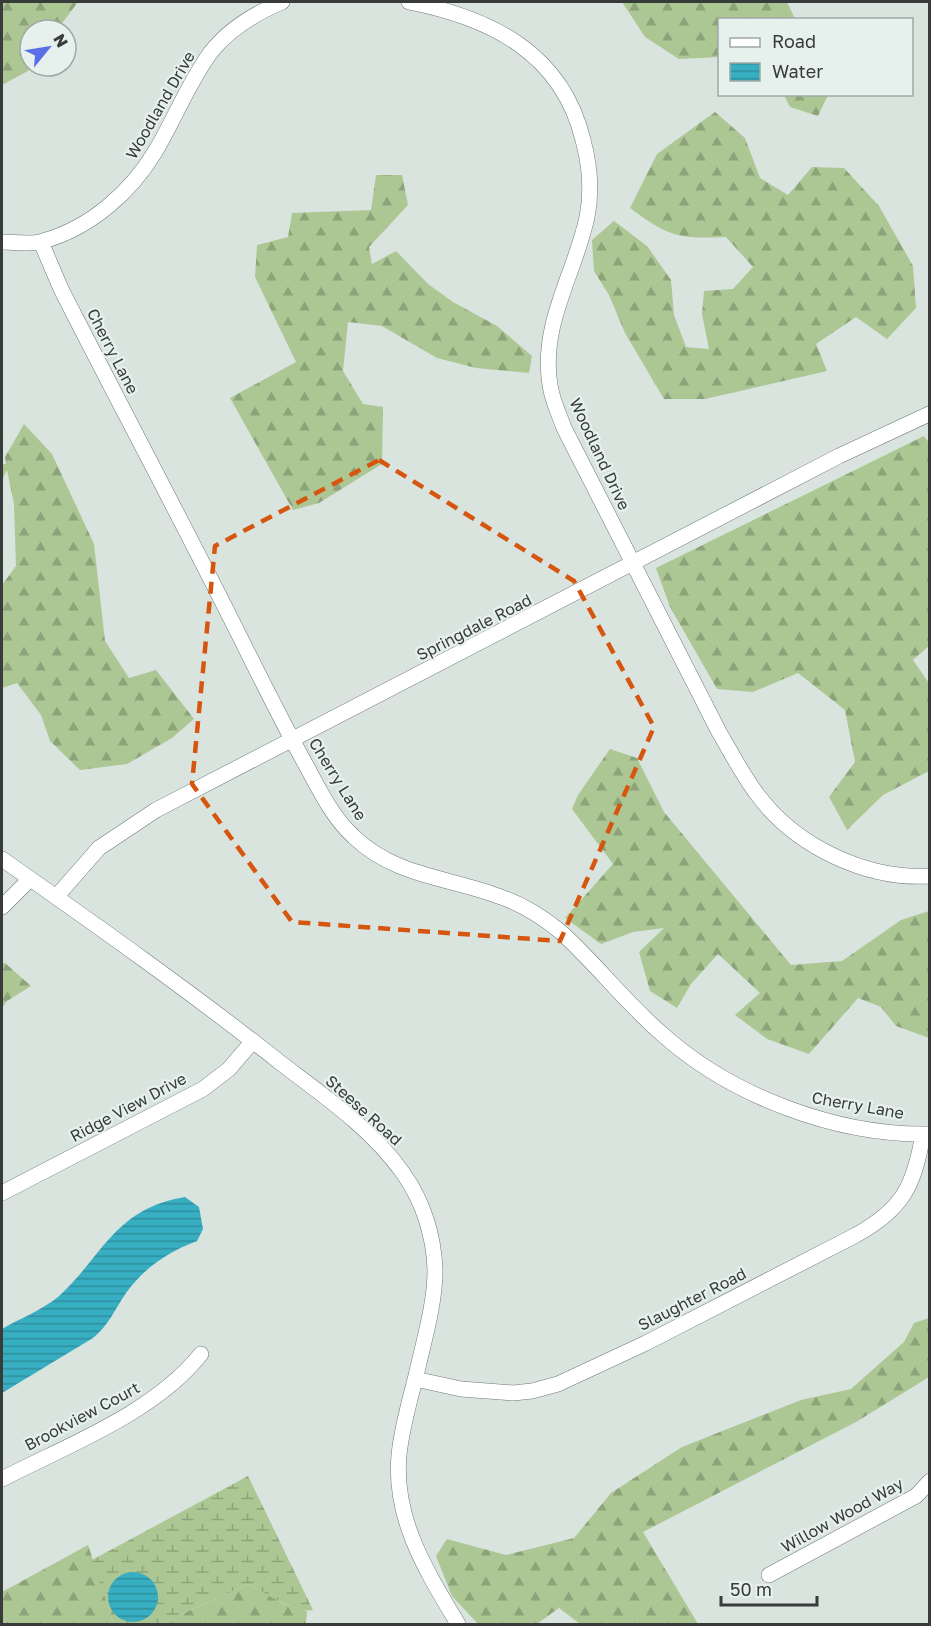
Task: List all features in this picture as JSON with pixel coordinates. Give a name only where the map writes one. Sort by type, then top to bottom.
[{"type":"street","name":"Woodland Drive","points":[[2,242],[41,242],[86,222],[127,189],[156,150],[205,60],[260,6],[282,2]]},
{"type":"street","name":"Woodland Drive","points":[[409,2],[472,18],[518,43],[533,54],[557,81],[571,104],[580,128],[589,173],[587,214],[553,322],[549,346],[550,386],[564,428],[719,732],[745,777],[772,812],[809,842],[836,857],[882,872],[930,876]]},
{"type":"street","name":"Cherry Lane","points":[[41,242],[67,300],[292,741],[336,817],[368,849],[403,869],[499,896],[537,915],[567,938],[662,1035],[708,1069],[753,1094],[806,1114],[876,1129],[926,1134]]},
{"type":"street","name":"Springdale Road","points":[[56,897],[84,862],[118,833],[156,810],[839,456],[929,414]]},
{"type":"street","name":"Steese Road","points":[[2,859],[253,1041],[372,1138],[402,1171],[420,1201],[433,1244],[435,1273],[432,1302],[399,1454],[400,1503],[422,1561],[458,1624]]},
{"type":"street","points":[[2,907],[30,879]]},
{"type":"street","name":"Ridge View Drive","points":[[5,1191],[203,1089],[229,1069],[253,1041]]},
{"type":"street","name":"Slaughter Road","points":[[415,1379],[471,1390],[513,1393],[532,1391],[583,1374],[856,1235],[886,1217],[904,1196],[914,1178],[926,1134]]},
{"type":"street","name":"Brookview Court","points":[[2,1479],[146,1405],[181,1376],[201,1354]]},
{"type":"street","name":"Willow Wood Way","points":[[769,1575],[916,1496],[930,1481]]},
{"type":"highlighted area","points":[[379,460],[574,581],[654,727],[560,941],[292,922],[192,784],[215,546]]},
{"type":"green space","points":[[2,2],[78,2],[66,18],[18,18],[18,76],[2,85]]},
{"type":"green space","points":[[622,2],[787,2],[795,18],[718,18],[718,57],[679,59],[645,37]]},
{"type":"green space","points":[[784,96],[828,96],[818,116],[790,107]]},
{"type":"green space","points":[[715,112],[745,138],[760,178],[788,195],[812,167],[844,168],[879,206],[913,266],[916,308],[887,339],[856,317],[816,344],[827,371],[705,399],[664,399],[625,333],[609,295],[594,271],[592,240],[614,221],[647,246],[671,280],[674,315],[686,347],[709,349],[702,314],[704,291],[733,289],[753,267],[726,237],[675,234],[655,225],[630,208],[657,154]]},
{"type":"green space","points":[[376,175],[402,175],[408,205],[369,247],[372,264],[396,251],[428,284],[453,302],[497,326],[532,356],[529,373],[476,368],[437,358],[382,326],[348,322],[343,371],[363,404],[383,407],[382,464],[319,503],[293,510],[230,398],[296,362],[255,277],[257,245],[288,237],[292,213],[371,210]]},
{"type":"green space","points":[[24,424],[52,454],[94,544],[105,641],[129,678],[156,670],[194,719],[172,738],[127,764],[80,770],[50,741],[41,715],[17,683],[2,688],[2,585],[16,566],[14,504],[7,470],[2,480],[2,464],[6,464],[5,457]]},
{"type":"green space","points":[[924,436],[930,444],[929,646],[913,660],[929,683],[929,771],[883,795],[847,830],[829,797],[855,762],[845,710],[798,673],[753,692],[717,689],[670,607],[656,568]]},
{"type":"green space","points":[[610,749],[637,758],[664,812],[791,965],[842,961],[901,920],[929,911],[929,1038],[896,1026],[881,1007],[858,998],[809,1054],[767,1039],[735,1015],[760,993],[718,954],[691,984],[677,1008],[650,991],[639,952],[664,928],[633,932],[601,944],[565,918],[613,864],[572,809],[578,795]]},
{"type":"green space","points":[[2,963],[5,963],[31,986],[7,1001],[2,1008]]},
{"type":"green space","points":[[929,1318],[929,1377],[856,1422],[643,1532],[698,1624],[580,1624],[559,1608],[537,1624],[478,1624],[452,1596],[436,1556],[447,1539],[506,1555],[574,1538],[611,1493],[682,1447],[801,1400],[851,1389],[904,1342],[914,1323]]},
{"type":"green space","points":[[248,1476],[313,1610],[289,1606],[248,1584],[160,1624],[114,1624],[92,1560]]},
{"type":"green space","points":[[88,1545],[114,1624],[2,1624],[2,1592]]},
{"type":"green space","points":[[248,1584],[284,1604],[307,1611],[306,1624],[160,1624]]},
{"type":"water","points":[[185,1197],[199,1207],[203,1229],[197,1241],[167,1255],[141,1275],[126,1293],[108,1322],[93,1338],[2,1393],[2,1329],[58,1297],[126,1223],[161,1203]]},
{"type":"water","points":[[133,1572],[142,1574],[153,1583],[158,1597],[156,1606],[147,1617],[133,1622],[124,1620],[113,1611],[108,1597],[110,1588],[119,1577]]}]
